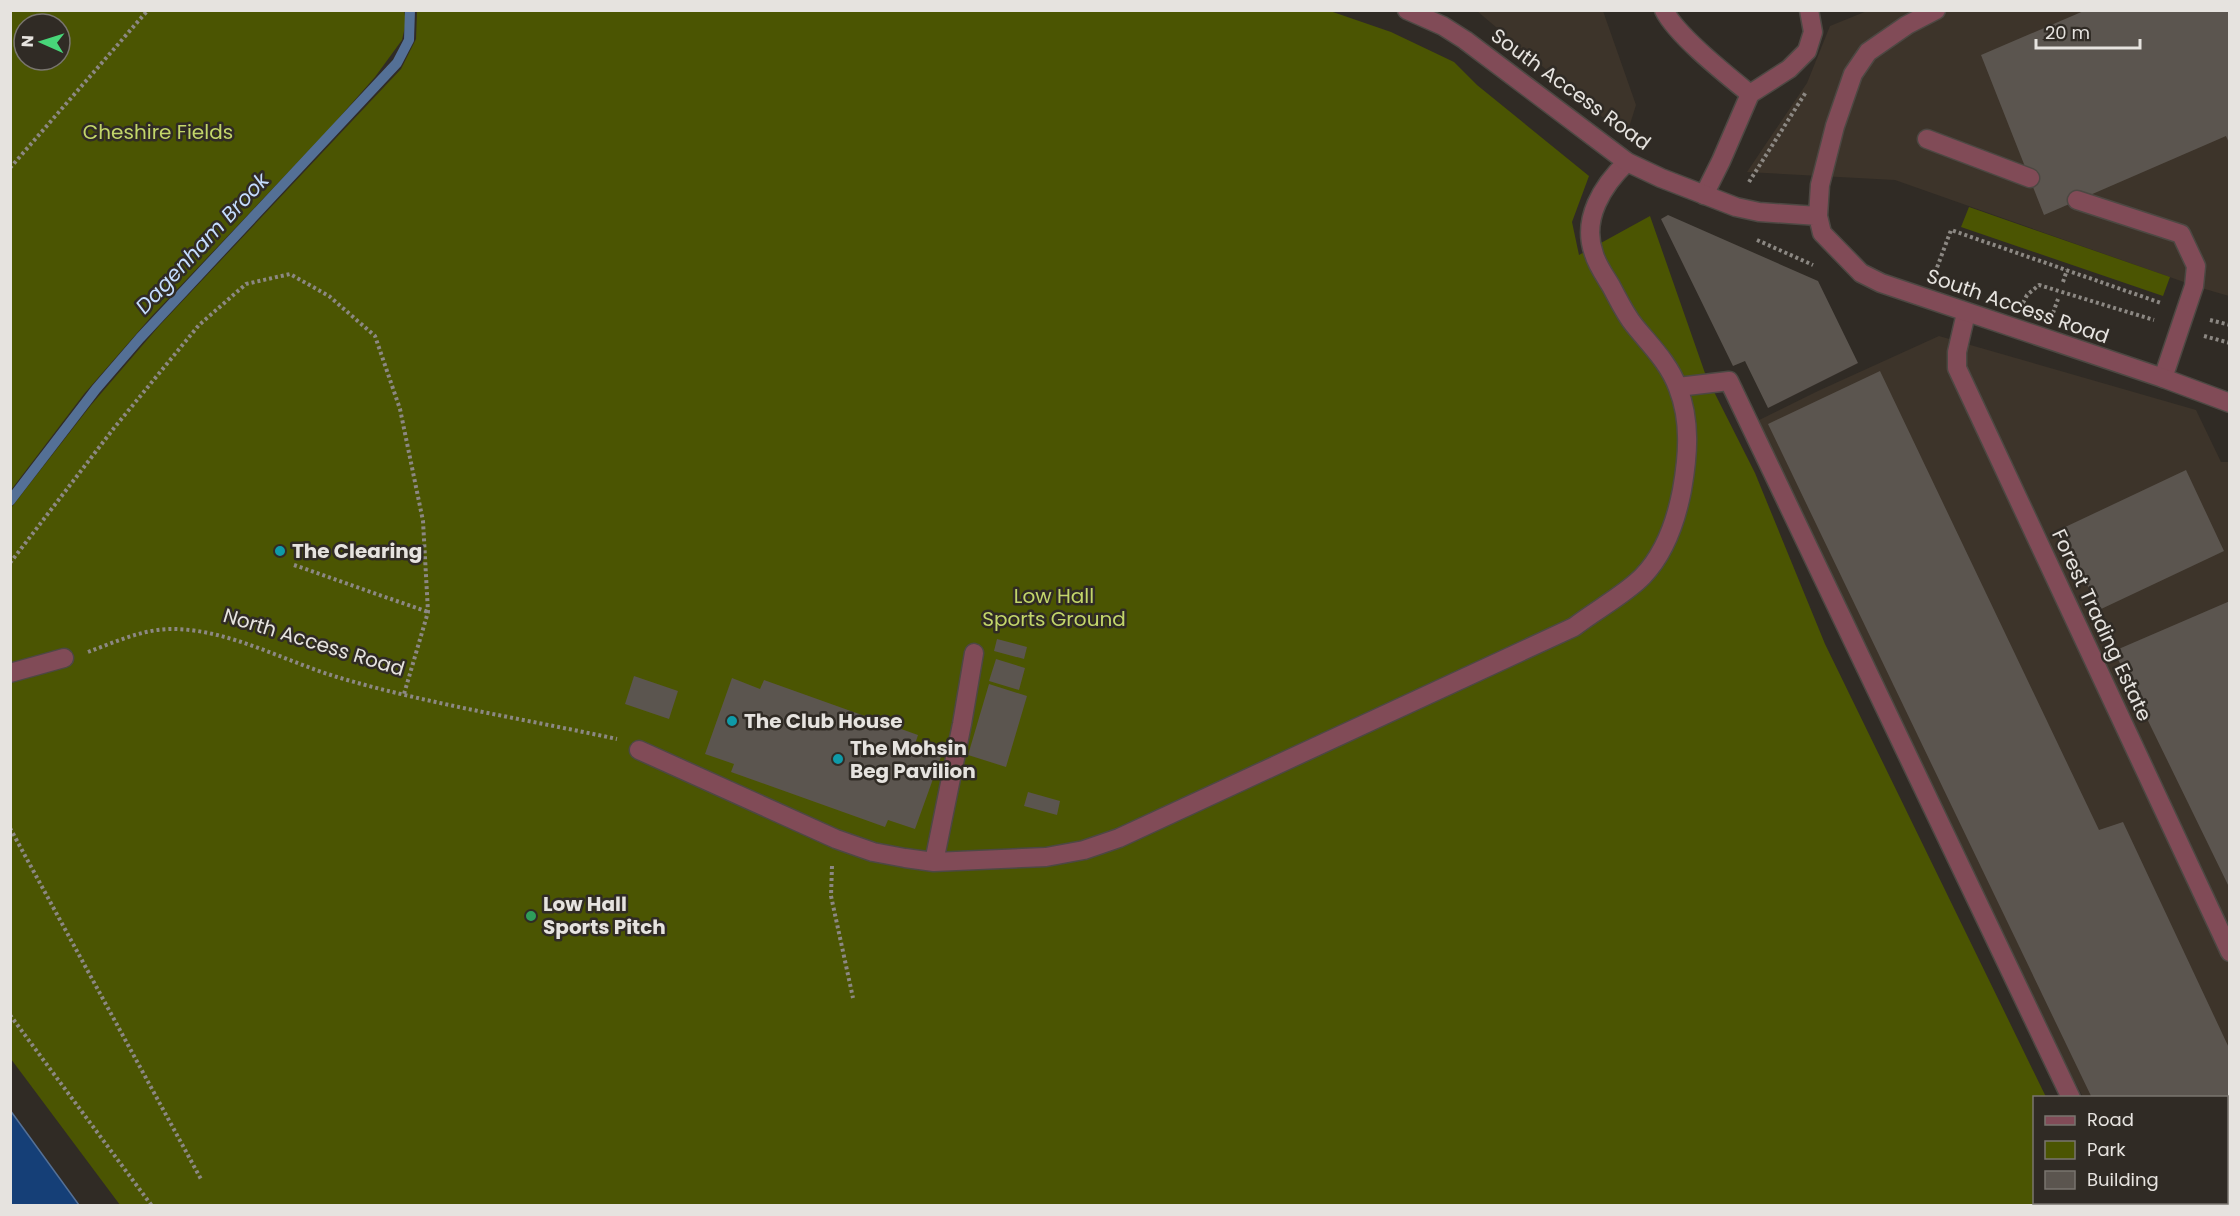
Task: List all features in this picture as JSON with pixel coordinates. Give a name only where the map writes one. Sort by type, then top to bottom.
[{"type":"street","name":"South Access Road","points":[[1407,10],[1443,26],[1465,40],[1628,162],[1661,178],[1736,207],[1759,212],[1818,216],[1822,233],[1861,273],[1881,283],[2163,378],[2229,403]]},
{"type":"street","points":[[1664,10],[1667,18],[1690,42],[1750,94]]},
{"type":"street","points":[[1704,195],[1750,94],[1789,69],[1807,51],[1813,32],[1809,10]]},
{"type":"street","points":[[1818,216],[1823,175],[1835,126],[1853,74],[1869,52],[1907,25],[1936,10]]},
{"type":"street","points":[[1926,140],[2030,178]]},
{"type":"street","points":[[639,750],[836,838],[873,852],[934,862],[1046,857],[1084,850],[1119,838],[1574,627],[1644,575],[1666,543],[1679,508],[1688,460],[1687,420],[1678,387],[1660,356],[1632,323],[1593,254],[1591,222],[1596,205],[1613,175],[1628,162]]},
{"type":"street","points":[[2078,200],[2181,234],[2196,266],[2194,286],[2163,378]]},
{"type":"street","name":"Forest Trading Estate","points":[[1966,313],[1957,352],[1957,368],[2229,952]]},
{"type":"street","points":[[1678,387],[1729,381],[2070,1096]]},
{"type":"street","points":[[934,862],[974,652]]},
{"type":"street","points":[[10,673],[64,658]]},
{"type":"path","points":[[10,168],[148,10]]},
{"type":"path","points":[[1716,172],[1745,188],[1806,92]]},
{"type":"path","points":[[1926,299],[1951,230],[2169,306]]},
{"type":"path","points":[[1748,236],[1822,269]]},
{"type":"path","points":[[2063,282],[2067,270]]},
{"type":"path","points":[[10,563],[114,428],[199,325],[246,284],[290,274],[329,296],[375,336],[400,409],[423,521],[428,612],[404,694]]},
{"type":"path","points":[[2021,313],[2027,295],[2039,285],[2157,321]]},
{"type":"path","points":[[2196,333],[2229,344]]},
{"type":"path","points":[[294,565],[428,612]]},
{"type":"path","name":"North Access Road","points":[[64,658],[135,635],[174,629],[214,634],[336,676],[404,694],[628,742],[639,750]]},
{"type":"path","points":[[10,828],[202,1181]]},
{"type":"path","points":[[836,838],[831,875],[831,896],[854,998]]},
{"type":"path","points":[[10,1015],[152,1206]]},
{"type":"shaded area","points":[[1477,11],[1603,11],[1636,105],[1626,137]]},
{"type":"shaded area","points":[[1867,11],[2229,11],[2229,296],[1895,180],[1747,172],[1807,83],[1830,26]]},
{"type":"shaded area","points":[[1939,336],[2196,410],[2221,462],[2229,462],[2229,1205],[2135,1205],[2228,1204],[2228,1096],[2082,1096],[1949,845],[1749,425]]},
{"type":"green space","name":"Cheshire Fields","points":[[11,10],[404,10],[406,22],[402,40],[375,77],[330,128],[151,317],[84,394],[11,490]]},
{"type":"green space","name":"Low Hall Sports Ground","points":[[417,11],[1330,11],[1391,32],[1454,62],[1477,85],[1589,176],[1572,222],[1579,255],[1650,216],[1706,376],[1755,473],[1825,644],[2046,1096],[2033,1096],[2033,1204],[2098,1205],[120,1205],[11,1059],[11,508],[91,405],[159,326],[401,69],[416,39]]},
{"type":"green space","points":[[1969,207],[2170,277],[2163,296],[1961,227]]},
{"type":"water","points":[[10,1110],[79,1205],[11,1205]]},
{"type":"building","points":[[2086,10],[2229,10],[2229,143],[2226,136],[2044,215],[1981,55]]},
{"type":"building","points":[[1668,215],[1818,281],[1858,363],[1768,408],[1745,361],[1733,366],[1661,219]]},
{"type":"building","points":[[1880,371],[2099,830],[2123,822],[2230,1050],[2230,1206],[2143,1206],[2142,1204],[2228,1204],[2228,1096],[2091,1096],[1768,424]]},
{"type":"building","points":[[2186,470],[2224,551],[2099,610],[2061,529]]},
{"type":"building","points":[[2230,601],[2230,889],[2114,651]]},
{"type":"building","points":[[997,639],[1027,647],[1024,659],[994,651]]},
{"type":"building","points":[[996,659],[1025,668],[1019,690],[989,681]]},
{"type":"building","points":[[634,676],[678,691],[669,719],[625,704]]},
{"type":"building","name":"The Mohsin Beg Pavilion","points":[[732,678],[760,689],[764,680],[918,735],[915,744],[942,754],[915,829],[888,820],[885,827],[731,772],[734,764],[705,754]]},
{"type":"building","points":[[989,684],[1027,696],[1006,767],[968,755]]},
{"type":"building","points":[[1028,792],[1060,801],[1057,815],[1024,806]]},
{"type":"waterway","name":"Dagenham Brook","points":[[10,501],[96,389],[140,338],[397,63],[409,40],[410,10]]},
{"type":"place","name":"The Clearing","points":[[280,551]]},
{"type":"place","name":"The Club House","points":[[732,721]]},
{"type":"place","name":"The Mohsin Beg Pavilion","points":[[838,759]]},
{"type":"place","name":"Low Hall Sports Pitch","points":[[531,916]]}]
